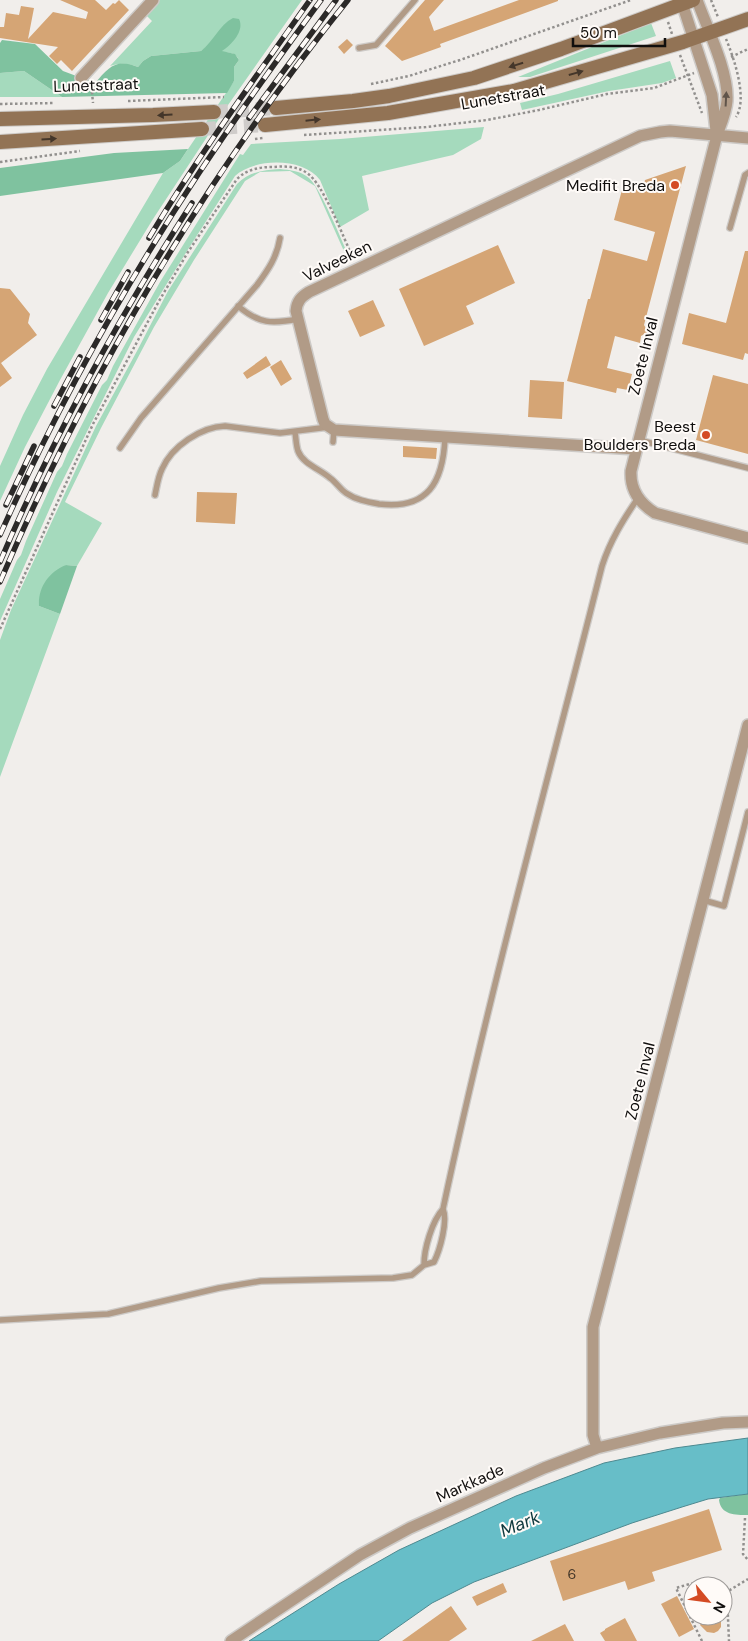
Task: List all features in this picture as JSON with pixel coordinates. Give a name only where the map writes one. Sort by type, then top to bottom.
[{"type":"main road","name":"Lunetstraat","points":[[276,108],[389,96],[474,78],[553,52],[688,1]]},
{"type":"main road","name":"Lunetstraat","points":[[264,131],[388,113],[514,91],[693,39],[748,19]]},
{"type":"main road","name":"Lunetstraat","points":[[0,119],[214,112]]},
{"type":"main road","points":[[0,142],[202,129]]},
{"type":"street","points":[[86,80],[153,0]]},
{"type":"street","name":"Zoete Inval","points":[[638,498],[630,478],[727,102],[726,85],[720,62],[709,33],[688,1]]},
{"type":"street","name":"Zoete Inval","points":[[688,1],[693,39],[712,95],[717,135]]},
{"type":"street","name":"Valveeken","points":[[331,429],[323,419],[298,319],[297,305],[304,295],[640,136],[670,131],[717,135]]},
{"type":"street","points":[[717,135],[748,138]]},
{"type":"street","points":[[331,429],[445,438],[638,444]]},
{"type":"street","points":[[638,498],[649,509],[663,516],[748,538]]},
{"type":"street","name":"Zoete Inval","points":[[597,1448],[592,1435],[593,1327],[748,725]]},
{"type":"street","name":"Markkade","points":[[231,1641],[360,1555],[410,1528],[544,1468],[597,1448],[660,1433],[723,1423],[748,1422]]},
{"type":"lane","points":[[359,48],[376,45],[415,0]]},
{"type":"lane","points":[[730,228],[744,175],[748,173]]},
{"type":"lane","points":[[120,448],[141,418],[257,285],[271,266],[278,250],[280,238]]},
{"type":"lane","points":[[238,306],[256,319],[269,323],[298,319]]},
{"type":"lane","points":[[155,495],[163,466],[169,457],[191,438],[217,426],[263,432],[331,429],[333,442]]},
{"type":"lane","points":[[295,432],[298,450],[310,465],[324,473],[346,493],[357,499],[387,505],[414,501],[422,498],[428,492],[433,486],[441,468],[445,438]]},
{"type":"lane","points":[[638,444],[748,468]]},
{"type":"lane","points":[[424,1265],[424,1258],[436,1217],[443,1208],[458,1135],[602,566],[624,518],[638,498]]},
{"type":"lane","points":[[703,900],[724,906],[748,812]]},
{"type":"lane","points":[[0,1320],[108,1314],[219,1288],[261,1281],[393,1278],[412,1275],[424,1265],[434,1262],[439,1252],[445,1214],[443,1208]]},
{"type":"path","points":[[366,85],[402,77],[460,60],[631,0]]},
{"type":"path","points":[[720,62],[748,49]]},
{"type":"path","name":"Lunetstraat","points":[[302,136],[426,127],[487,120],[607,94],[654,88],[702,70]]},
{"type":"path","points":[[689,76],[705,120],[717,135]]},
{"type":"path","points":[[86,80],[93,103]]},
{"type":"path","name":"Lunetstraat","points":[[121,102],[224,97]]},
{"type":"path","name":"Lunetstraat","points":[[0,104],[56,103]]},
{"type":"path","points":[[255,139],[264,131]]},
{"type":"path","points":[[0,162],[82,151]]},
{"type":"path","points":[[0,629],[93,424],[159,301],[188,252],[237,179],[248,171],[263,167],[294,168],[307,173],[319,186],[358,269]]},
{"type":"path","points":[[745,1518],[743,1554],[748,1560]]},
{"type":"path","points":[[733,1587],[748,1579]]},
{"type":"path","points":[[683,1586],[676,1588],[683,1602]]},
{"type":"path","points":[[695,1626],[702,1641]]},
{"type":"path","points":[[729,1626],[729,1641]]},
{"type":"green space","points":[[160,0],[302,0],[228,105],[153,219],[108,293],[25,447],[0,501],[0,466],[23,415],[47,369],[163,173],[180,161],[234,81],[234,67],[239,60],[237,57],[234,54],[218,51],[208,46],[201,51],[151,56],[138,67],[124,64],[110,66],[152,21],[146,15]]},
{"type":"green space","points":[[233,18],[239,19],[239,33],[222,51],[235,54],[239,60],[234,67],[234,81],[227,93],[62,97],[24,71],[0,73],[0,43],[2,40],[35,44],[63,71],[95,83],[105,72],[118,64],[124,63],[138,67],[151,56],[201,51],[224,25]]},
{"type":"green space","points":[[651,23],[656,36],[530,77],[518,77]]},
{"type":"green space","points":[[670,61],[676,78],[662,83],[609,91],[522,110],[520,103],[558,94]]},
{"type":"green space","points":[[24,71],[62,97],[0,97],[0,73]]},
{"type":"green space","points":[[484,127],[481,139],[453,155],[362,176],[369,210],[340,227],[320,180],[312,172],[302,167],[291,164],[266,163],[243,170],[235,176],[134,337],[57,492],[0,621],[0,599],[57,472],[62,466],[102,385],[107,380],[160,282],[240,154],[243,155],[251,144]]},
{"type":"green space","points":[[188,149],[180,161],[163,173],[0,196],[0,168],[114,153]]},
{"type":"green space","points":[[280,169],[291,170],[302,174],[314,183],[349,257],[347,258],[315,186],[290,171],[260,172],[245,181],[154,327],[65,502],[102,523],[77,566],[66,565],[39,606],[60,614],[0,777],[0,640],[11,610],[96,426],[168,291],[237,184],[257,172]]},
{"type":"green space","points":[[66,565],[77,566],[60,614],[39,606],[39,599],[46,581],[54,572]]},
{"type":"green space","points":[[748,1494],[748,1515],[729,1513],[720,1505],[720,1498]]},
{"type":"water","name":"Mark","points":[[748,1438],[748,1494],[708,1499],[632,1523],[474,1582],[432,1603],[378,1641],[249,1641],[339,1584],[399,1550],[516,1496],[604,1463],[675,1448]]},
{"type":"building","points":[[60,0],[95,0],[106,10],[119,0],[129,10],[72,71],[61,60],[57,64],[49,56],[58,47],[0,38],[0,27],[4,27],[6,13],[19,15],[21,6],[34,8],[28,39],[53,12],[86,19],[88,12]]},
{"type":"building","points":[[425,0],[444,0],[429,17],[434,31],[519,0],[558,1],[440,44],[441,47],[402,61],[385,46]]},
{"type":"building","points":[[347,39],[353,45],[344,54],[338,47]]},
{"type":"building","points":[[686,166],[644,325],[648,332],[641,336],[640,343],[615,336],[607,368],[632,374],[628,390],[617,388],[616,393],[567,381],[603,249],[647,261],[655,232],[614,220],[623,186],[642,191],[645,180]]},
{"type":"building","points":[[498,245],[515,283],[466,306],[474,324],[424,346],[399,289]]},
{"type":"building","points":[[745,251],[748,251],[748,354],[745,353],[743,360],[682,344],[689,313],[726,323]]},
{"type":"building","points":[[0,288],[10,289],[30,314],[28,323],[37,335],[1,363],[12,378],[0,387]]},
{"type":"building","points":[[373,300],[385,326],[360,337],[348,311]]},
{"type":"building","points":[[266,356],[271,365],[247,379],[243,373]]},
{"type":"building","points":[[281,360],[292,379],[281,386],[270,367]]},
{"type":"building","points":[[713,375],[748,384],[748,454],[696,440]]},
{"type":"building","points":[[530,380],[564,382],[562,419],[528,417]]},
{"type":"building","points":[[403,446],[437,448],[436,459],[403,457]]},
{"type":"building","points":[[197,492],[237,493],[235,524],[196,522]]},
{"type":"building","points":[[709,1509],[722,1550],[652,1572],[655,1581],[628,1590],[625,1581],[563,1601],[550,1561]]},
{"type":"building","points":[[503,1583],[507,1592],[477,1606],[472,1597]]},
{"type":"building","points":[[677,1596],[683,1608],[683,1626],[692,1626],[694,1629],[679,1637],[661,1604]]},
{"type":"building","points":[[451,1606],[467,1629],[449,1641],[402,1641]]},
{"type":"building","points":[[625,1618],[637,1641],[605,1641],[600,1633]]},
{"type":"building","points":[[565,1624],[574,1641],[531,1641]]},
{"type":"building","points":[[701,1626],[721,1626],[714,1633],[707,1632]]},
{"type":"tunnel","points":[[214,112],[276,108]]},
{"type":"tunnel","points":[[202,129],[265,125]]},
{"type":"railway","points":[[149,238],[207,147],[310,0]]},
{"type":"railway","points":[[0,535],[44,441],[117,305],[171,216],[214,151],[321,0]]},
{"type":"railway","points":[[249,118],[336,0]]},
{"type":"railway","points":[[0,582],[72,428],[154,279],[246,136],[348,0]]},
{"type":"railway","points":[[0,562],[20,515],[88,378],[192,203]]},
{"type":"railway","points":[[101,320],[128,272]]},
{"type":"railway","points":[[54,406],[80,357]]},
{"type":"railway","points":[[6,505],[34,446]]},
{"type":"place","name":"Medifit Breda","points":[[675,185]]},
{"type":"place","name":"Beest Boulders Breda","points":[[706,435]]}]
